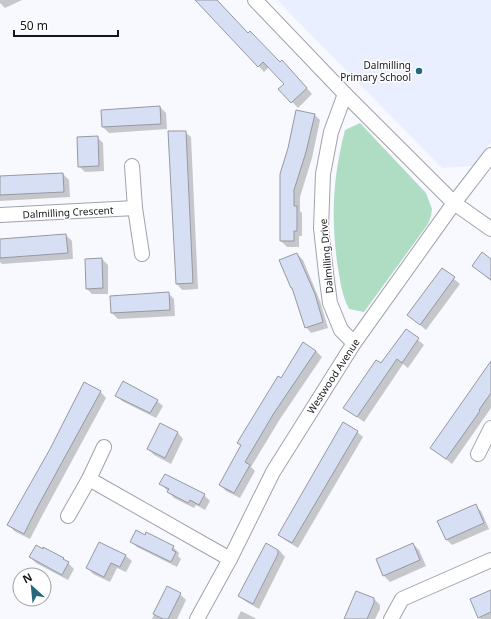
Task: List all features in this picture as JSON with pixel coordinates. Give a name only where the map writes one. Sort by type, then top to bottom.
[{"type":"street","points":[[255,0],[345,94],[454,203],[491,229]]},
{"type":"street","name":"Dalmilling Drive","points":[[345,94],[331,132],[323,174],[322,228],[330,303],[341,330],[354,343]]},
{"type":"street","name":"Westwood Avenue","points":[[197,619],[230,559],[272,472],[354,343],[454,203],[491,155]]},
{"type":"street","points":[[132,166],[135,208],[142,254]]},
{"type":"street","name":"Dalmilling Crescent","points":[[0,215],[135,208]]},
{"type":"street","points":[[478,454],[491,428]]},
{"type":"street","points":[[68,516],[89,479],[104,447]]},
{"type":"street","points":[[89,479],[230,559]]},
{"type":"street","points":[[391,619],[402,599],[491,560]]},
{"type":"shaded area","name":"Dalmilling Primary School","points":[[277,0],[491,0],[491,142],[473,166],[442,168]]},
{"type":"green space","points":[[360,123],[426,193],[432,209],[428,224],[364,312],[349,309],[344,298],[337,262],[334,228],[334,196],[338,164],[345,130]]},
{"type":"building","points":[[195,0],[217,0],[248,33],[250,31],[280,62],[282,60],[307,88],[291,103],[278,89],[284,84],[263,62],[258,67]]},
{"type":"building","points":[[160,106],[161,124],[102,127],[101,110]]},
{"type":"building","points":[[296,110],[315,114],[306,152],[294,190],[294,206],[297,206],[297,231],[294,231],[294,241],[280,241],[280,174],[288,148]]},
{"type":"building","points":[[168,131],[186,131],[193,283],[176,284]]},
{"type":"building","points":[[98,136],[99,166],[78,167],[77,137]]},
{"type":"building","points":[[63,173],[64,192],[0,195],[0,176]]},
{"type":"building","points":[[66,234],[68,253],[0,258],[0,239]]},
{"type":"building","points":[[482,252],[491,259],[491,280],[472,266]]},
{"type":"building","points":[[297,253],[315,294],[323,322],[305,328],[292,288],[279,260]]},
{"type":"building","points":[[102,258],[103,288],[86,289],[85,259]]},
{"type":"building","points":[[442,268],[455,277],[420,325],[407,315]]},
{"type":"building","points":[[169,292],[170,310],[111,313],[110,296]]},
{"type":"building","points":[[406,329],[419,338],[402,363],[397,359],[357,417],[343,408],[376,360],[381,363]]},
{"type":"building","points":[[303,342],[316,351],[274,413],[245,462],[250,465],[234,493],[219,485],[241,445],[237,443],[278,376],[281,378]]},
{"type":"building","points":[[491,361],[491,393],[446,459],[430,448]]},
{"type":"building","points":[[123,381],[158,400],[150,413],[115,396]]},
{"type":"building","points":[[84,382],[101,391],[24,534],[7,525],[50,449]]},
{"type":"building","points":[[343,422],[358,431],[292,543],[278,535]]},
{"type":"building","points":[[160,423],[178,432],[165,458],[147,449]]},
{"type":"building","points":[[165,474],[205,494],[199,505],[190,500],[188,503],[167,492],[169,489],[159,484]]},
{"type":"building","points":[[476,504],[484,523],[446,540],[437,521]]},
{"type":"building","points":[[136,530],[145,535],[146,532],[174,546],[172,550],[176,552],[171,562],[130,542]]},
{"type":"building","points":[[99,542],[126,555],[120,567],[111,563],[104,577],[86,568]]},
{"type":"building","points":[[266,543],[278,550],[278,554],[253,604],[238,596]]},
{"type":"building","points":[[413,543],[420,560],[383,576],[376,559]]},
{"type":"building","points":[[36,545],[43,549],[43,547],[69,562],[62,575],[52,570],[52,567],[47,567],[29,557]]},
{"type":"building","points":[[167,586],[181,593],[168,619],[163,619],[153,614]]},
{"type":"building","points":[[491,590],[491,612],[478,618],[470,599]]},
{"type":"building","points":[[356,591],[374,598],[374,603],[367,619],[344,619]]},
{"type":"place","name":"Dalmilling Primary School","points":[[419,71]]}]
